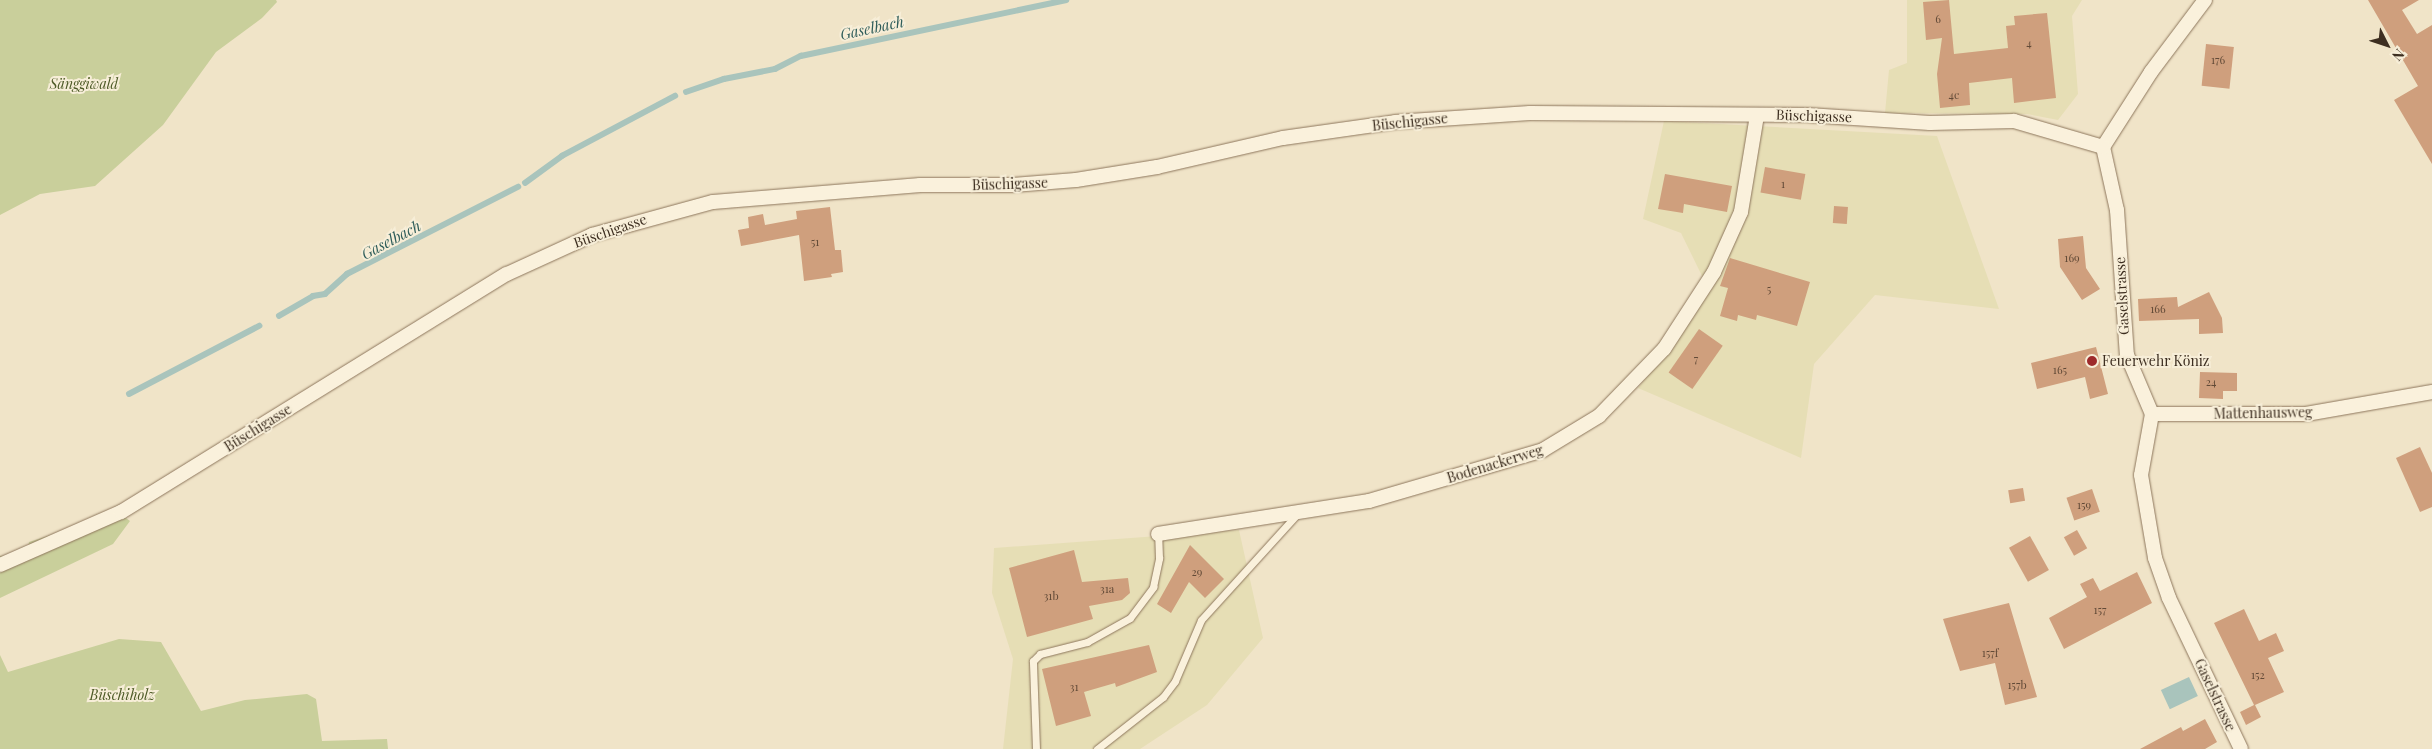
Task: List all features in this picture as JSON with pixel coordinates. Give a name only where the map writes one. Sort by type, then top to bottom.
[{"type":"street","points":[[2103,147],[2151,72],[2205,0]]},
{"type":"street","name":"Büschigasse","points":[[0,565],[121,512],[507,274],[592,234],[713,202],[770,195],[1076,180],[1157,167],[1283,138],[1433,118],[1530,113],[1757,115],[1930,123],[2014,121],[2103,147]]},
{"type":"street","name":"Bodenackerweg","points":[[1158,534],[1297,514],[1369,501],[1543,450],[1613,405],[1669,342],[1714,272],[1741,212],[1757,115]]},
{"type":"street","name":"Gaselstrasse","points":[[2103,147],[2117,210],[2127,355],[2152,414],[2141,475],[2155,558],[2169,598],[2241,749]]},
{"type":"street","name":"Mattenhausweg","points":[[2152,414],[2306,414],[2432,392]]},
{"type":"lane","points":[[1096,749],[1163,697],[1175,681],[1202,620],[1297,514]]},
{"type":"lane","points":[[1036,749],[1033,661],[1040,654],[1087,642],[1130,618],[1153,587],[1159,558],[1158,534]]},
{"type":"shaded area","points":[[1907,0],[2082,0],[2072,16],[2078,94],[2058,120],[2027,114],[1885,113],[1889,70],[1907,63]]},
{"type":"shaded area","points":[[1664,121],[1937,136],[1999,309],[1875,295],[1814,364],[1801,458],[1638,388],[1695,314],[1704,280],[1681,233],[1643,219]]},
{"type":"shaded area","points":[[1239,530],[1263,638],[1207,705],[1140,749],[1003,749],[1013,659],[992,593],[994,548]]},
{"type":"green space","name":"Sänggiwald","points":[[0,0],[276,0],[277,2],[262,18],[216,52],[163,125],[95,186],[40,194],[0,215]]},
{"type":"green space","points":[[119,513],[130,521],[113,544],[0,598],[0,556],[14,555],[28,548],[29,542]]},
{"type":"green space","name":"Büschiholz","points":[[119,639],[161,642],[201,711],[245,700],[307,694],[316,699],[322,741],[387,739],[388,749],[0,749],[0,655],[8,672]]},
{"type":"water","points":[[2189,677],[2198,696],[2170,709],[2161,690]]},
{"type":"building","points":[[1949,0],[1954,54],[2008,48],[2006,26],[2015,25],[2014,16],[2047,13],[2056,98],[2014,103],[2012,78],[1969,83],[1970,105],[1940,108],[1937,74],[1942,38],[1926,40],[1923,2]]},
{"type":"building","points":[[2368,0],[2419,0],[2402,10],[2417,34],[2432,25],[2432,164],[2394,100],[2418,86]]},
{"type":"building","points":[[2206,44],[2234,47],[2229,89],[2202,86]]},
{"type":"building","points":[[1765,167],[1805,174],[1801,200],[1760,193]]},
{"type":"building","points":[[1665,174],[1732,186],[1727,212],[1684,204],[1683,213],[1658,209]]},
{"type":"building","points":[[1834,206],[1848,207],[1847,224],[1833,223]]},
{"type":"building","points":[[830,207],[835,250],[841,250],[843,272],[831,274],[832,277],[804,281],[799,235],[741,246],[738,230],[749,228],[748,217],[763,214],[765,225],[797,219],[796,211]]},
{"type":"building","points":[[2083,236],[2086,268],[2100,289],[2082,300],[2060,267],[2058,239]]},
{"type":"building","points":[[1730,258],[1810,282],[1797,326],[1757,315],[1756,320],[1738,315],[1737,321],[1720,316],[1728,288],[1720,286]]},
{"type":"building","points":[[2209,292],[2222,318],[2223,333],[2199,334],[2199,319],[2139,321],[2138,299],[2177,297],[2178,307]]},
{"type":"building","points":[[1699,329],[1723,346],[1692,389],[1669,372]]},
{"type":"building","points":[[2096,347],[2108,394],[2090,399],[2085,377],[2037,389],[2031,363]]},
{"type":"building","points":[[2200,372],[2237,373],[2237,391],[2223,391],[2223,399],[2199,398]]},
{"type":"building","points":[[2420,447],[2432,473],[2432,507],[2420,512],[2396,458]]},
{"type":"building","points":[[2023,488],[2025,501],[2010,503],[2008,490]]},
{"type":"building","points":[[2092,489],[2100,512],[2074,520],[2066,498]]},
{"type":"building","points":[[2077,530],[2087,548],[2074,556],[2064,537]]},
{"type":"building","points":[[2030,536],[2049,570],[2028,582],[2009,548]]},
{"type":"building","points":[[1190,545],[1224,579],[1205,598],[1189,582],[1171,613],[1157,604]]},
{"type":"building","points":[[1074,550],[1082,582],[1128,578],[1130,593],[1122,600],[1089,606],[1093,619],[1027,637],[1009,568]]},
{"type":"building","points":[[2137,572],[2152,603],[2064,649],[2049,618],[2087,597],[2080,584],[2093,578],[2100,591]]},
{"type":"building","points":[[2009,603],[2037,697],[2005,705],[1995,663],[1960,671],[1943,619]]},
{"type":"building","points":[[2244,609],[2259,641],[2276,633],[2284,651],[2268,658],[2284,692],[2255,705],[2261,717],[2246,725],[2240,712],[2254,705],[2214,623]]},
{"type":"building","points":[[1149,645],[1157,672],[1116,687],[1115,683],[1084,692],[1091,716],[1056,726],[1042,669]]},
{"type":"building","points":[[2205,719],[2217,742],[2205,749],[2140,749],[2181,727],[2183,731]]},
{"type":"waterway","name":"Gaselbach","points":[[686,92],[724,79],[775,69],[801,56],[1066,0]]},
{"type":"waterway","name":"Gaselbach","points":[[525,183],[562,156],[675,96]]},
{"type":"waterway","name":"Gaselbach","points":[[279,316],[313,296],[325,294],[347,274],[518,187]]},
{"type":"waterway","name":"Gaselbach","points":[[129,394],[259,326]]},
{"type":"place","name":"Feuerwehr Köniz","points":[[2092,361]]}]
